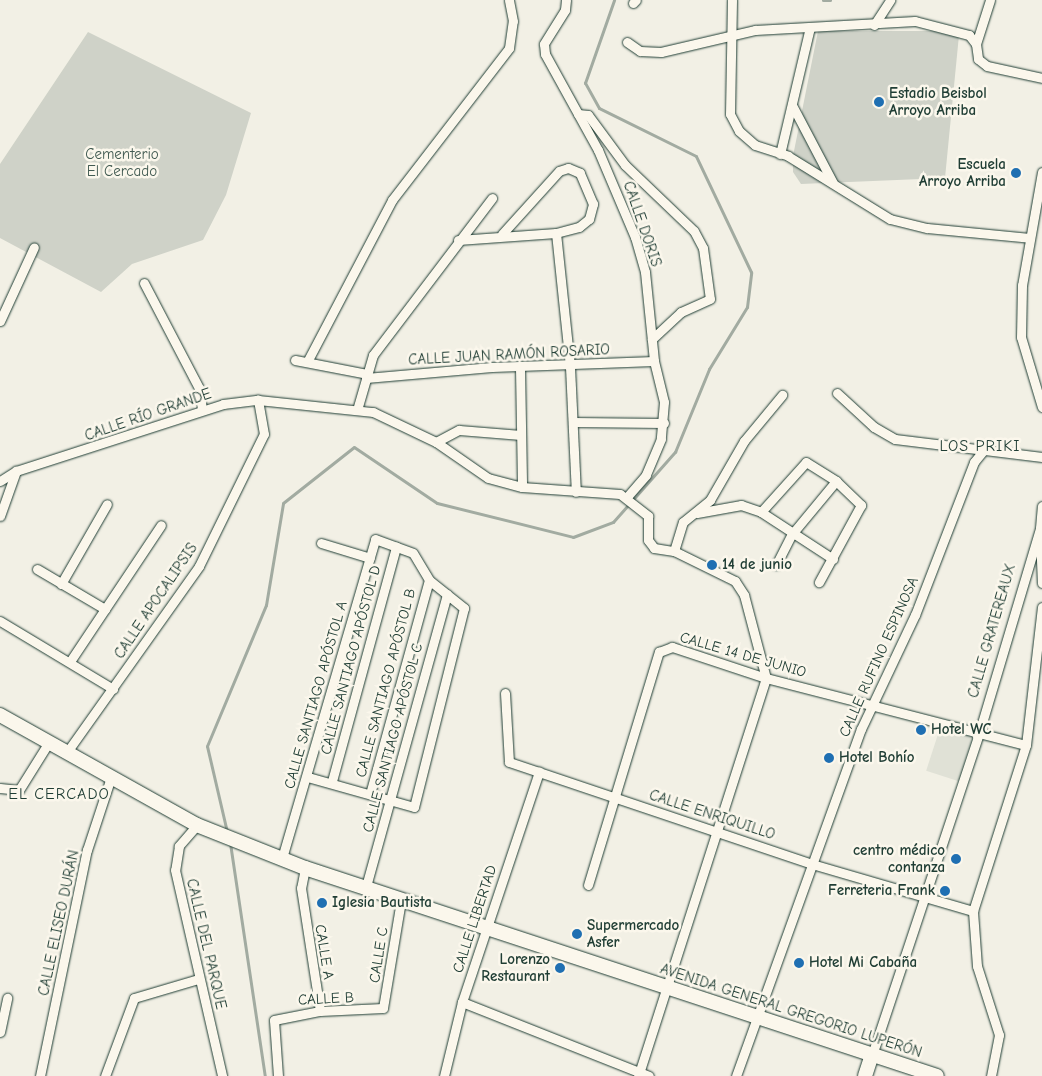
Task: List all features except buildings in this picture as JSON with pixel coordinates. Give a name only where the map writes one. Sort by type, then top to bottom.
[{"type":"main road","name":"AVENIDA GENERAL GREGORIO LUPERÓN","points":[[0,716],[197,825],[305,868],[365,890],[487,925],[936,1076]]},
{"type":"main road","name":"CALLE GRATEREAUX","points":[[865,1076],[872,1055]]},
{"type":"street","points":[[307,362],[392,200],[509,48],[513,21],[508,0]]},
{"type":"street","name":"CALLE DORIS","points":[[566,0],[565,10],[544,44],[554,75],[578,114],[618,190],[635,236],[645,272],[654,361],[664,402],[664,423],[646,475],[627,497]]},
{"type":"street","points":[[732,0],[729,37],[730,114],[739,131],[755,145],[780,154],[890,219],[927,228],[1030,238]]},
{"type":"street","points":[[874,25],[890,0]]},
{"type":"street","points":[[990,0],[976,44],[978,59],[987,66],[1042,78]]},
{"type":"street","points":[[627,42],[640,51],[661,52],[755,30],[874,25],[915,21],[955,28],[976,44]]},
{"type":"street","points":[[780,154],[810,27]]},
{"type":"street","points":[[792,105],[834,185]]},
{"type":"street","points":[[578,114],[588,115],[625,165],[694,231],[702,248],[710,299],[682,312],[652,338]]},
{"type":"street","points":[[458,240],[502,234],[556,233],[579,227],[592,212],[587,189],[580,173],[574,170],[559,171],[502,234]]},
{"type":"street","points":[[1042,172],[1022,285],[1021,337],[1042,407]]},
{"type":"street","points":[[357,410],[373,355],[458,240],[492,198]]},
{"type":"street","points":[[556,233],[570,367],[576,492]]},
{"type":"street","points":[[0,321],[34,247]]},
{"type":"street","points":[[144,284],[199,388],[202,410]]},
{"type":"street","name":"CALLE JUAN RAMÓN ROSARIO","points":[[295,360],[366,376],[570,367],[654,361]]},
{"type":"street","points":[[520,368],[522,487]]},
{"type":"street","points":[[837,393],[874,427],[896,439],[1042,457]]},
{"type":"street","points":[[674,552],[683,522],[710,500],[744,441],[782,395]]},
{"type":"street","name":"CALLE RÍO GRANDE","points":[[0,481],[16,471],[99,447],[202,410],[258,400],[357,410],[388,418],[436,442],[488,478],[522,487],[627,497]]},
{"type":"street","name":"CALLE APOCALIPSIS","points":[[67,752],[199,566],[240,489],[264,434],[258,400]]},
{"type":"street","points":[[573,422],[664,423]]},
{"type":"street","points":[[436,442],[459,430],[521,435]]},
{"type":"street","name":"CALLE RUFINO ESPINOSA","points":[[736,1076],[861,728],[875,704],[915,616],[974,462],[983,451]]},
{"type":"street","points":[[761,512],[806,462],[836,481],[861,505],[819,582]]},
{"type":"street","points":[[0,516],[16,471]]},
{"type":"street","points":[[776,565],[792,534],[836,481]]},
{"type":"street","points":[[627,497],[648,516],[650,544],[674,552],[735,581],[744,595],[766,678],[669,987],[638,1074]]},
{"type":"street","points":[[61,584],[107,504]]},
{"type":"street","points":[[691,514],[741,505],[761,512],[833,559]]},
{"type":"street","name":"CALLE GRATEREAUX","points":[[872,1055],[979,733],[1040,528],[1042,506]]},
{"type":"street","points":[[71,660],[161,525]]},
{"type":"street","points":[[1040,528],[1042,583]]},
{"type":"street","name":"CALLE SANTIAGO APÓSTOL A","points":[[282,858],[308,776],[375,539],[396,547]]},
{"type":"street","points":[[321,543],[370,558]]},
{"type":"street","points":[[308,776],[332,781],[414,807],[464,608],[429,580],[413,553],[396,547]]},
{"type":"street","name":"CALLE SANTIAGO APÓSTOL D","points":[[332,781],[396,547]]},
{"type":"street","points":[[37,569],[105,609]]},
{"type":"street","name":"CALLE SANTIAGO APÓSTOL B","points":[[370,794],[429,580]]},
{"type":"street","name":"CALLE SANTIAGO APÓSTOL C","points":[[365,890],[447,594]]},
{"type":"street","points":[[991,1076],[998,1035],[976,966],[973,911],[1026,745],[1042,607]]},
{"type":"street","points":[[0,621],[71,660],[113,689]]},
{"type":"street","name":"CALLE 14 DE JUNIO","points":[[588,885],[613,797],[659,652],[672,647],[766,678],[875,704],[1026,745]]},
{"type":"street","name":"CALLE ENRIQUILLO","points":[[505,693],[509,762],[717,830],[812,864],[973,911]]},
{"type":"street","points":[[0,788],[19,790],[49,742]]},
{"type":"street","name":"CALLE LIBERTAD","points":[[444,1076],[462,1002],[539,772]]},
{"type":"street","name":"CALLE ELISEO DURÁN","points":[[40,1076],[87,850],[111,777]]},
{"type":"street","name":"CALLE DEL PARQUE","points":[[197,825],[179,846],[175,858],[198,979],[222,1076]]},
{"type":"street","name":"CALLE A","points":[[305,868],[301,888],[320,1011]]},
{"type":"street","name":"CALLE C","points":[[380,1011],[385,1004],[402,901]]},
{"type":"street","points":[[105,1076],[134,998],[198,979]]},
{"type":"street","points":[[0,1032],[7,998]]},
{"type":"street","points":[[462,1002],[638,1074],[649,1076]]},
{"type":"street","name":"CALLE B","points":[[278,1076],[274,1020],[320,1011],[380,1011]]},
{"type":"shaded area","points":[[941,725],[974,736],[959,781],[926,771]]},
{"type":"green space","name":"Estadio Beisbol Arroyo Arriba","points":[[818,31],[940,31],[959,35],[945,178],[801,184],[793,172],[793,156]]},
{"type":"green space","name":"Cementerio El Cercado","points":[[88,32],[251,113],[226,195],[203,240],[132,264],[101,292],[0,238],[0,164]]},
{"type":"waterway","points":[[227,832],[207,746],[266,605],[283,503],[354,447],[437,503],[573,537],[613,522],[675,452],[709,369],[747,307],[751,272],[696,156],[599,108],[585,83],[614,0]]},
{"type":"waterway","points":[[823,0],[830,0]]},
{"type":"waterway","points":[[230,843],[265,1076]]},
{"type":"place","name":"Estadio Beisbol Arroyo Arriba","points":[[879,102]]},
{"type":"place","name":"Escuela Arroyo Arriba","points":[[1016,173]]},
{"type":"place","name":"14 de junio","points":[[712,565]]},
{"type":"place","name":"Hotel WC","points":[[921,730]]},
{"type":"place","name":"Hotel Bohío","points":[[829,758]]},
{"type":"place","name":"centro médico contanza","points":[[956,859]]},
{"type":"place","name":"Ferreteria Frank","points":[[945,891]]},
{"type":"place","name":"Iglesia Bautista","points":[[322,903]]},
{"type":"place","name":"Supermercado Asfer","points":[[577,934]]},
{"type":"place","name":"Hotel Mi Cabaña","points":[[799,963]]},
{"type":"place","name":"Lorenzo Restaurant","points":[[560,968]]},
{"type":"district","name":"LOS PRIKI","points":[[980,446]]},
{"type":"district","name":"EL CERCADO","points":[[59,794]]}]
